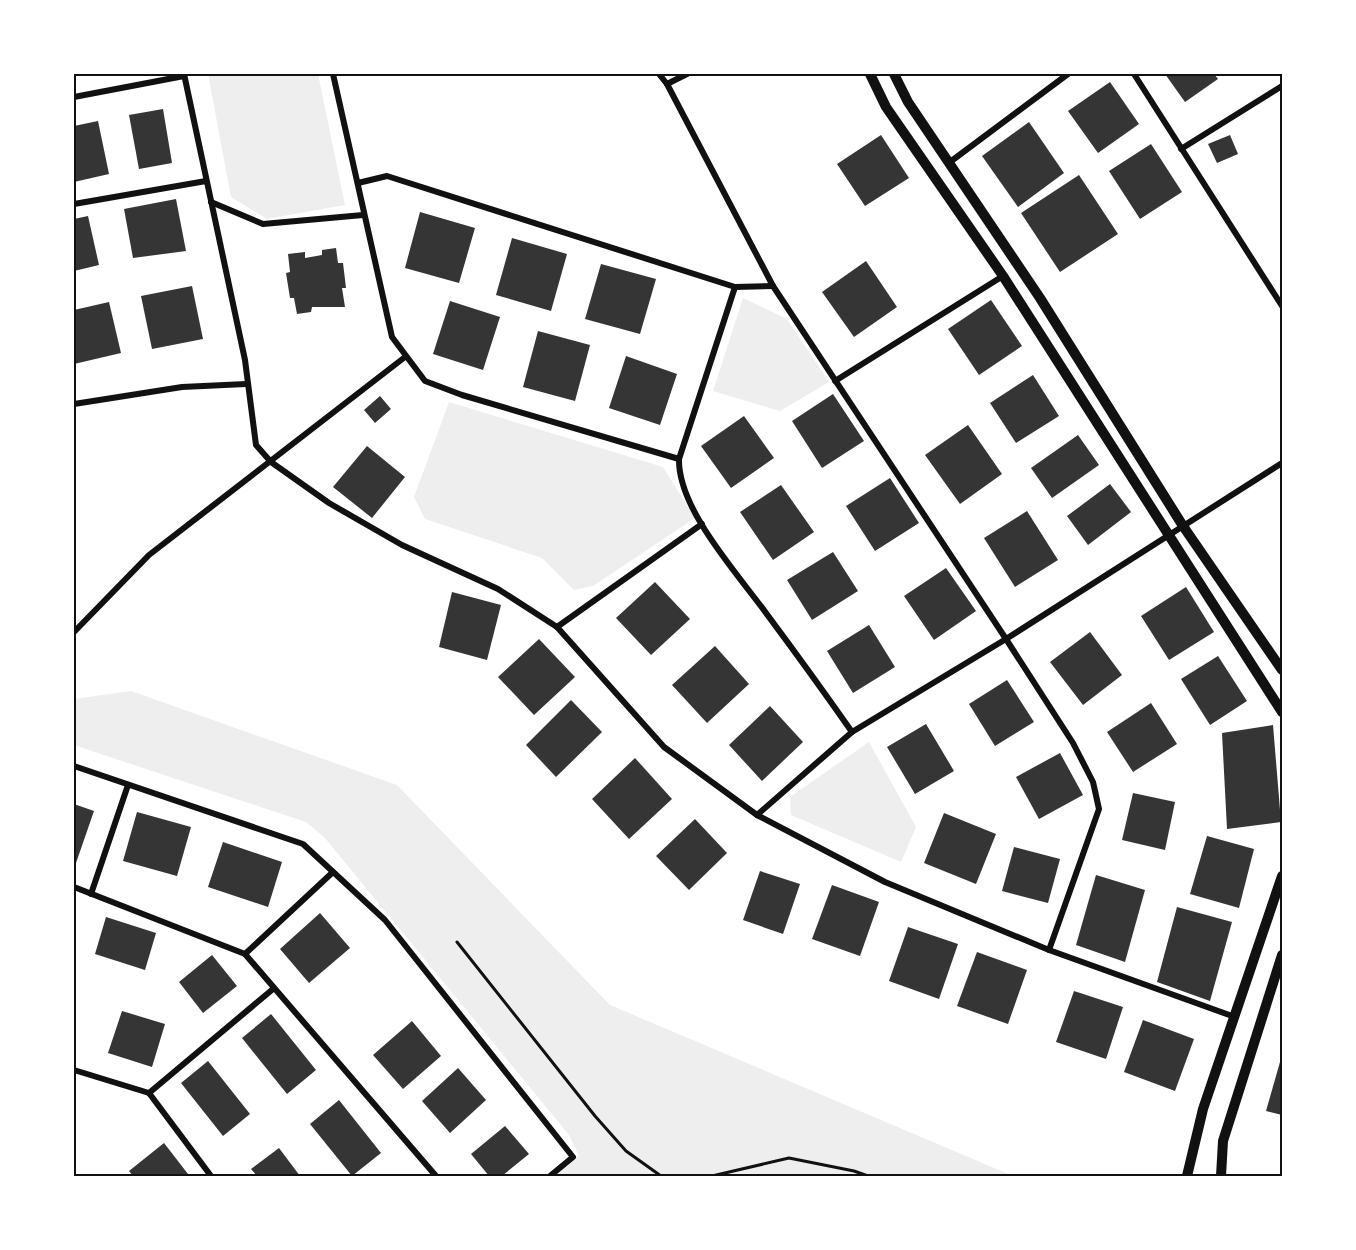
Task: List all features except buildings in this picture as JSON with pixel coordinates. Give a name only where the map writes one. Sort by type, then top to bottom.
[{"type":"street","points":[[333,74],[392,336],[405,357],[425,381],[462,395],[679,459]]},
{"type":"street","points":[[659,74],[667,84],[773,286],[1006,639],[1072,743],[1093,782],[1099,809],[1049,950]]},
{"type":"street","points":[[667,84],[687,74]]},
{"type":"street","points":[[870,74],[886,107],[1003,276],[1282,712]]},
{"type":"street","points":[[894,74],[908,102],[1040,298],[1183,526],[1282,670]]},
{"type":"street","points":[[950,162],[1068,74]]},
{"type":"street","points":[[1134,74],[1282,306]]},
{"type":"street","points":[[74,97],[184,75],[245,360],[246,384],[256,445],[271,462],[329,503],[402,545],[498,589],[557,627],[664,747],[757,815],[885,882],[1049,950],[1234,1017]]},
{"type":"street","points":[[1181,149],[1282,86]]},
{"type":"street","points":[[358,183],[387,176],[735,287],[773,286]]},
{"type":"street","points":[[74,204],[206,181]]},
{"type":"street","points":[[211,202],[263,224],[363,215]]},
{"type":"street","points":[[835,381],[1003,276]]},
{"type":"street","points":[[735,287],[679,459],[679,474],[702,524],[852,732]]},
{"type":"street","points":[[74,632],[149,555],[405,357]]},
{"type":"street","points":[[74,404],[182,387],[246,384]]},
{"type":"street","points":[[757,815],[852,732],[1006,639],[1282,463]]},
{"type":"street","points":[[557,627],[702,524]]},
{"type":"street","points":[[74,766],[303,844],[384,920],[573,1157],[550,1176]]},
{"type":"street","points":[[91,894],[128,785]]},
{"type":"street","points":[[245,954],[333,872]]},
{"type":"street","points":[[1187,1176],[1203,1109],[1282,876]]},
{"type":"street","points":[[74,887],[245,954],[436,1176]]},
{"type":"street","points":[[1221,1176],[1223,1141],[1282,955]]},
{"type":"street","points":[[149,1093],[273,989]]},
{"type":"street","points":[[74,1070],[149,1093],[211,1176]]},
{"type":"path","points":[[457,942],[595,1116],[626,1151],[661,1176]]},
{"type":"path","points":[[712,1176],[789,1158],[868,1176]]},
{"type":"shaded area","points":[[208,74],[318,74],[345,205],[267,219],[231,197]]},
{"type":"shaded area","points":[[743,298],[787,319],[829,382],[780,411],[713,391]]},
{"type":"shaded area","points":[[449,402],[663,467],[695,518],[593,586],[574,590],[542,558],[425,519],[414,497]]},
{"type":"shaded area","points":[[131,691],[397,785],[610,1005],[1013,1176],[555,1176],[579,1156],[569,1135],[325,838],[306,822],[74,745],[74,699]]},
{"type":"shaded area","points":[[869,742],[916,827],[901,862],[791,815],[790,797]]}]
